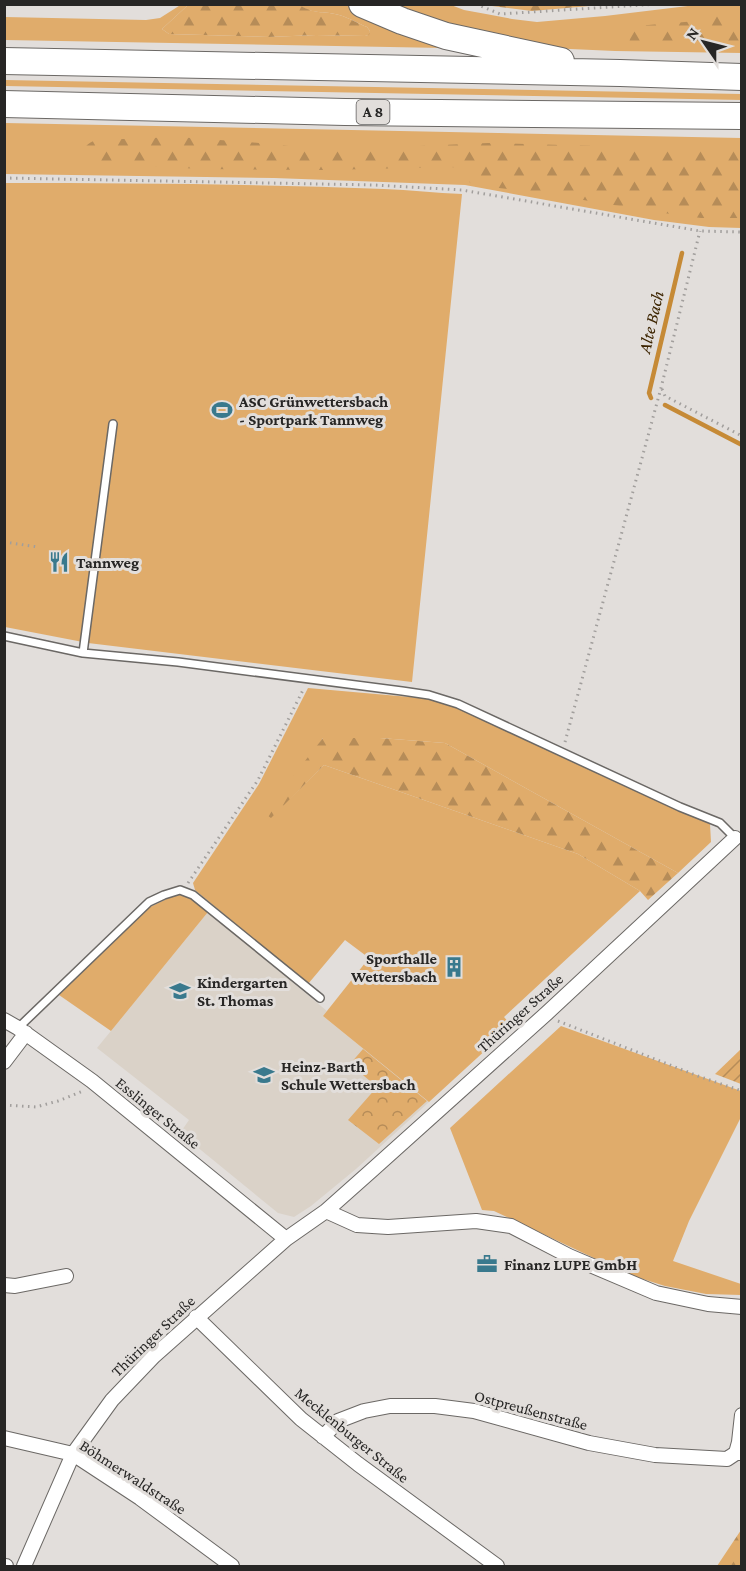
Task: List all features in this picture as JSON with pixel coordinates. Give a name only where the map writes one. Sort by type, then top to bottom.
[{"type":"highway","points":[[362,4],[446,36],[620,73]]},
{"type":"highway","points":[[4,61],[741,77]]},
{"type":"highway","name":"A 8","points":[[4,104],[345,112],[741,116]]},
{"type":"street","name":"Thüringer Straße","points":[[24,1566],[74,1455],[112,1400],[126,1384],[196,1317],[286,1239],[326,1211],[547,1013],[735,838]]},
{"type":"street","name":"Esslinger Straße","points":[[4,1020],[22,1030],[92,1081],[286,1239]]},
{"type":"street","points":[[4,1062],[22,1030]]},
{"type":"street","points":[[326,1211],[357,1225],[388,1227],[476,1221],[511,1226],[569,1256],[656,1293],[708,1304],[741,1307]]},
{"type":"street","points":[[4,1285],[15,1286],[66,1276]]},
{"type":"street","name":"Mecklenburger Straße","points":[[196,1317],[301,1419],[497,1566]]},
{"type":"street","name":"Ostpreußenstraße","points":[[323,1437],[338,1421],[364,1412],[390,1406],[435,1406],[474,1411],[589,1443],[655,1455],[727,1459],[739,1453],[741,1415]]},
{"type":"street","name":"Böhmerwaldstraße","points":[[4,1438],[74,1455],[140,1498],[232,1566]]},
{"type":"lane","points":[[83,653],[113,424]]},
{"type":"lane","points":[[4,636],[83,653],[178,662],[429,695],[458,704],[680,807],[720,823],[735,838]]},
{"type":"lane","points":[[22,1030],[149,902],[180,890],[206,904],[320,998]]},
{"type":"path","points":[[476,4],[500,14],[658,4]]},
{"type":"path","points":[[4,178],[374,185],[462,190],[700,231],[741,232]]},
{"type":"path","points":[[562,753],[661,388],[700,231]]},
{"type":"path","points":[[661,388],[665,396],[741,436]]},
{"type":"path","points":[[4,542],[39,547]]},
{"type":"path","points":[[180,890],[188,883],[258,780],[303,691],[307,678]]},
{"type":"path","points":[[547,1013],[560,1022],[741,1091]]},
{"type":"path","points":[[4,1105],[36,1107],[58,1101],[83,1091],[92,1081]]},
{"type":"shaded area","name":"Heinz-Barth Schule Wettersbach","points":[[208,912],[327,1011],[323,1016],[429,1102],[356,1169],[294,1217],[278,1213],[180,1133],[189,1120],[97,1048]]},
{"type":"green space","points":[[182,4],[188,5],[162,29],[169,34],[269,37],[368,35],[370,31],[367,27],[347,18],[312,11],[298,5],[348,4],[444,48],[5,40],[5,17],[146,20],[160,18]]},
{"type":"green space","points":[[298,4],[312,11],[347,18],[367,27],[370,31],[369,35],[269,37],[169,34],[162,29],[188,5]]},
{"type":"green space","points":[[484,4],[601,5],[532,11]]},
{"type":"green space","points":[[379,5],[451,5],[464,10],[537,22],[696,5],[741,5],[741,53],[525,47]]},
{"type":"green space","points":[[719,10],[741,15],[741,45],[634,46],[630,44],[631,35],[636,26],[697,21]]},
{"type":"green space","points":[[5,80],[741,94],[742,100],[5,86]]},
{"type":"green space","points":[[5,123],[741,138],[741,228],[709,227],[654,220],[465,185],[274,178],[5,174]]},
{"type":"green space","points":[[177,137],[328,150],[488,143],[677,146],[732,150],[741,153],[741,218],[701,218],[541,193],[473,185],[467,180],[462,168],[202,169],[83,163],[84,149],[96,140]]},
{"type":"green space","name":"ASC Grünwettersbach - Sportpark Tannweg","points":[[5,183],[289,186],[462,194],[412,682],[88,643],[5,627]]},
{"type":"green space","points":[[308,688],[432,699],[458,706],[710,824],[711,842],[678,873],[445,743],[380,738],[323,738],[271,817],[324,765],[578,854],[640,891],[504,1017],[512,1026],[429,1102],[323,1016],[369,958],[345,940],[308,984],[195,890],[193,883],[259,784]]},
{"type":"green space","points":[[323,738],[380,738],[445,743],[678,873],[648,900],[640,891],[578,854],[324,765],[271,818],[264,813]]},
{"type":"green space","points":[[179,895],[189,896],[208,912],[111,1031],[59,995],[150,907]]},
{"type":"green space","points":[[561,1026],[741,1091],[741,1117],[689,1221],[673,1261],[741,1284],[741,1295],[706,1294],[665,1286],[630,1275],[494,1211],[482,1210],[450,1128]]},
{"type":"green space","points":[[363,1049],[427,1101],[379,1144],[348,1120],[377,1087],[350,1064]]},
{"type":"green space","points":[[741,1049],[741,1084],[715,1074]]},
{"type":"green space","points":[[741,1530],[741,1566],[717,1566]]},
{"type":"waterway","name":"Alte Bach","points":[[651,398],[649,393],[682,253]]},
{"type":"waterway","name":"Alte Bach","points":[[665,405],[742,445]]},
{"type":"place","name":"ASC Grünwettersbach - Sportpark Tannweg","points":[[222,410]]},
{"type":"place","name":"Tannweg","points":[[59,562]]},
{"type":"place","name":"Sporthalle Wettersbach","points":[[454,967]]},
{"type":"place","name":"Kindergarten St. Thomas","points":[[180,991]]},
{"type":"place","name":"Heinz-Barth Schule Wettersbach","points":[[264,1075]]},
{"type":"place","name":"Finanz LUPE GmbH","points":[[487,1264]]}]
